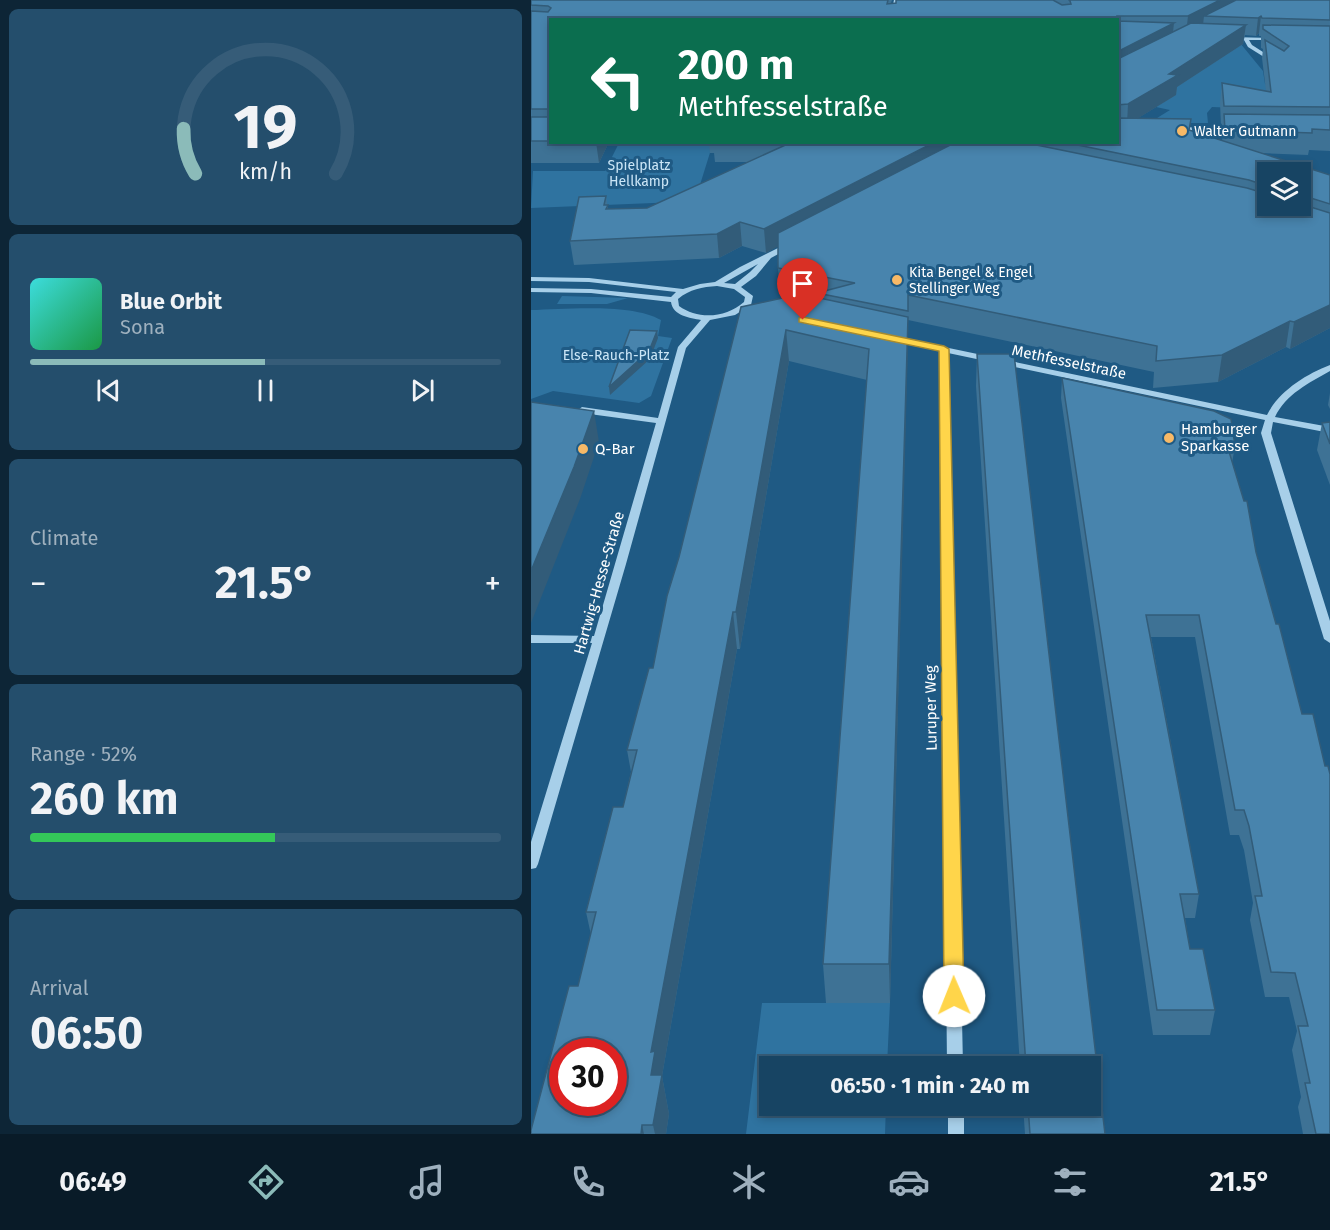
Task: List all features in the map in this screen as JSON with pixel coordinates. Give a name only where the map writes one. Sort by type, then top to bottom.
[{"type":"street","points":[[892,18],[896,0]]},
{"type":"street","points":[[1225,38],[1282,40]]},
{"type":"street","points":[[1246,39],[1250,46],[1282,66]]},
{"type":"street","points":[[1169,129],[1249,130]]},
{"type":"street","points":[[717,284],[742,266],[767,258],[801,240]]},
{"type":"street","points":[[737,287],[767,258]]},
{"type":"street","points":[[531,279],[589,280],[683,291],[717,284],[737,287],[748,294],[748,303]]},
{"type":"street","points":[[531,290],[591,291],[673,300],[683,291]]},
{"type":"street","points":[[673,300],[675,307],[683,313],[708,317],[735,312],[746,314]]},
{"type":"street","points":[[735,312],[748,303],[759,305]]},
{"type":"street","name":"Hartwig-Hesse-Straße","points":[[531,864],[682,348],[708,317]]},
{"type":"street","name":"Methfesselstraße","points":[[890,338],[1330,430]]},
{"type":"street","name":"Luruper Weg","points":[[944,349],[955,1056]]},
{"type":"street","points":[[1330,368],[1291,390],[1277,403],[1268,417],[1266,433],[1330,639]]},
{"type":"street","points":[[576,409],[661,421]]},
{"type":"street","points":[[531,639],[598,640]]},
{"type":"street","points":[[956,1116],[956,1134]]},
{"type":"green space","points":[[1240,43],[1263,71],[1265,84],[1330,112],[1212,107],[1207,113],[1208,123],[1149,123],[1170,110],[1156,107],[1168,93]]},
{"type":"green space","name":"Spielplatz Hellkamp","points":[[618,144],[713,144],[699,188],[678,202],[531,208],[533,171],[605,171]]},
{"type":"green space","points":[[562,296],[628,298],[607,304],[557,304]]},
{"type":"green space","name":"Else-Rauch-Platz","points":[[616,309],[633,311],[661,320],[658,336],[672,338],[651,396],[639,403],[553,391],[531,399],[531,310]]},
{"type":"green space","points":[[762,1003],[890,1003],[887,1056],[759,1056],[759,1116],[886,1116],[885,1134],[746,1134]]},
{"type":"building","points":[[531,0],[888,0],[887,4],[896,3],[896,0],[1053,0],[1062,5],[1071,4],[1069,0],[1220,0],[1188,16],[1117,16],[1117,18],[549,18],[549,110],[531,109],[531,11],[548,12],[551,8],[531,5]]},
{"type":"building","points":[[1236,0],[1330,0],[1330,20],[1262,18],[1261,16],[1258,18],[1204,16]]},
{"type":"building","points":[[1119,21],[1174,23],[1119,51]]},
{"type":"building","points":[[1191,23],[1246,25],[1169,74],[1178,75],[1128,104],[1119,105],[1119,59]]},
{"type":"building","points":[[1263,25],[1330,26],[1330,107],[1224,106],[1222,83],[1271,92],[1265,40],[1284,51],[1289,46],[1263,29]]},
{"type":"building","points":[[549,114],[549,141],[531,141],[531,117],[548,117]]},
{"type":"building","points":[[1224,114],[1330,115],[1330,130],[1312,129],[1312,133],[1225,130]]},
{"type":"building","points":[[1119,118],[1191,119],[1189,130],[1289,162],[1257,162],[1257,183],[1073,144],[1119,144]]},
{"type":"building","points":[[788,144],[931,144],[764,229],[740,222],[717,234],[570,241],[579,197],[606,196],[604,205],[608,205],[606,209],[647,208]]},
{"type":"building","points":[[952,144],[1032,144],[1247,188],[1257,191],[1257,216],[1311,216],[1311,207],[1330,213],[1330,305],[1294,322],[1290,321],[1222,355],[1156,361],[1157,346],[908,295],[908,311],[817,293],[855,283],[778,268],[778,233]]},
{"type":"building","points":[[1311,169],[1330,175],[1330,204],[1311,198]]},
{"type":"building","points":[[801,294],[908,317],[889,964],[823,964],[869,349],[786,330],[736,612],[733,612],[651,1052],[655,1051],[651,1075],[662,1075],[653,1125],[642,1125],[641,1134],[531,1134],[549,1062],[549,1116],[627,1116],[627,1038],[555,1038],[569,986],[578,986],[596,912],[586,912],[613,807],[623,807],[637,750],[627,750],[649,668],[653,668],[667,596],[679,557],[741,307]]},
{"type":"building","points":[[630,330],[657,331],[649,351],[609,387]]},
{"type":"building","points":[[977,354],[1014,354],[1096,1056],[1025,1056]]},
{"type":"building","points":[[1062,378],[1214,411],[1231,419],[1235,446],[1227,445],[1244,501],[1247,501],[1256,552],[1276,624],[1279,624],[1302,714],[1313,714],[1325,766],[1328,766],[1330,774],[1330,1134],[1316,1134],[1305,1083],[1310,1083],[1298,1026],[1308,1026],[1295,973],[1271,972],[1255,896],[1262,896],[1249,826],[1244,810],[1235,810],[1199,615],[1146,615],[1199,894],[1180,894],[1190,949],[1203,949],[1215,1010],[1157,1010]]},
{"type":"building","points":[[531,402],[594,411],[574,467],[531,571]]},
{"type":"building","points":[[1330,422],[1330,444],[1322,423]]},
{"type":"building","points":[[1101,1100],[1105,1134],[1030,1134],[1029,1116],[1101,1116]]},
{"type":"place","name":"Walter Gutmann","points":[[1182,131]]},
{"type":"place","name":"Kita Bengel & Engel Stellinger Weg","points":[[897,280]]},
{"type":"place","name":"Hamburger Sparkasse","points":[[1169,438]]},
{"type":"place","name":"Q-Bar","points":[[583,449]]},
{"type":"route","points":[[803,320],[944,349],[954,996]]}]
